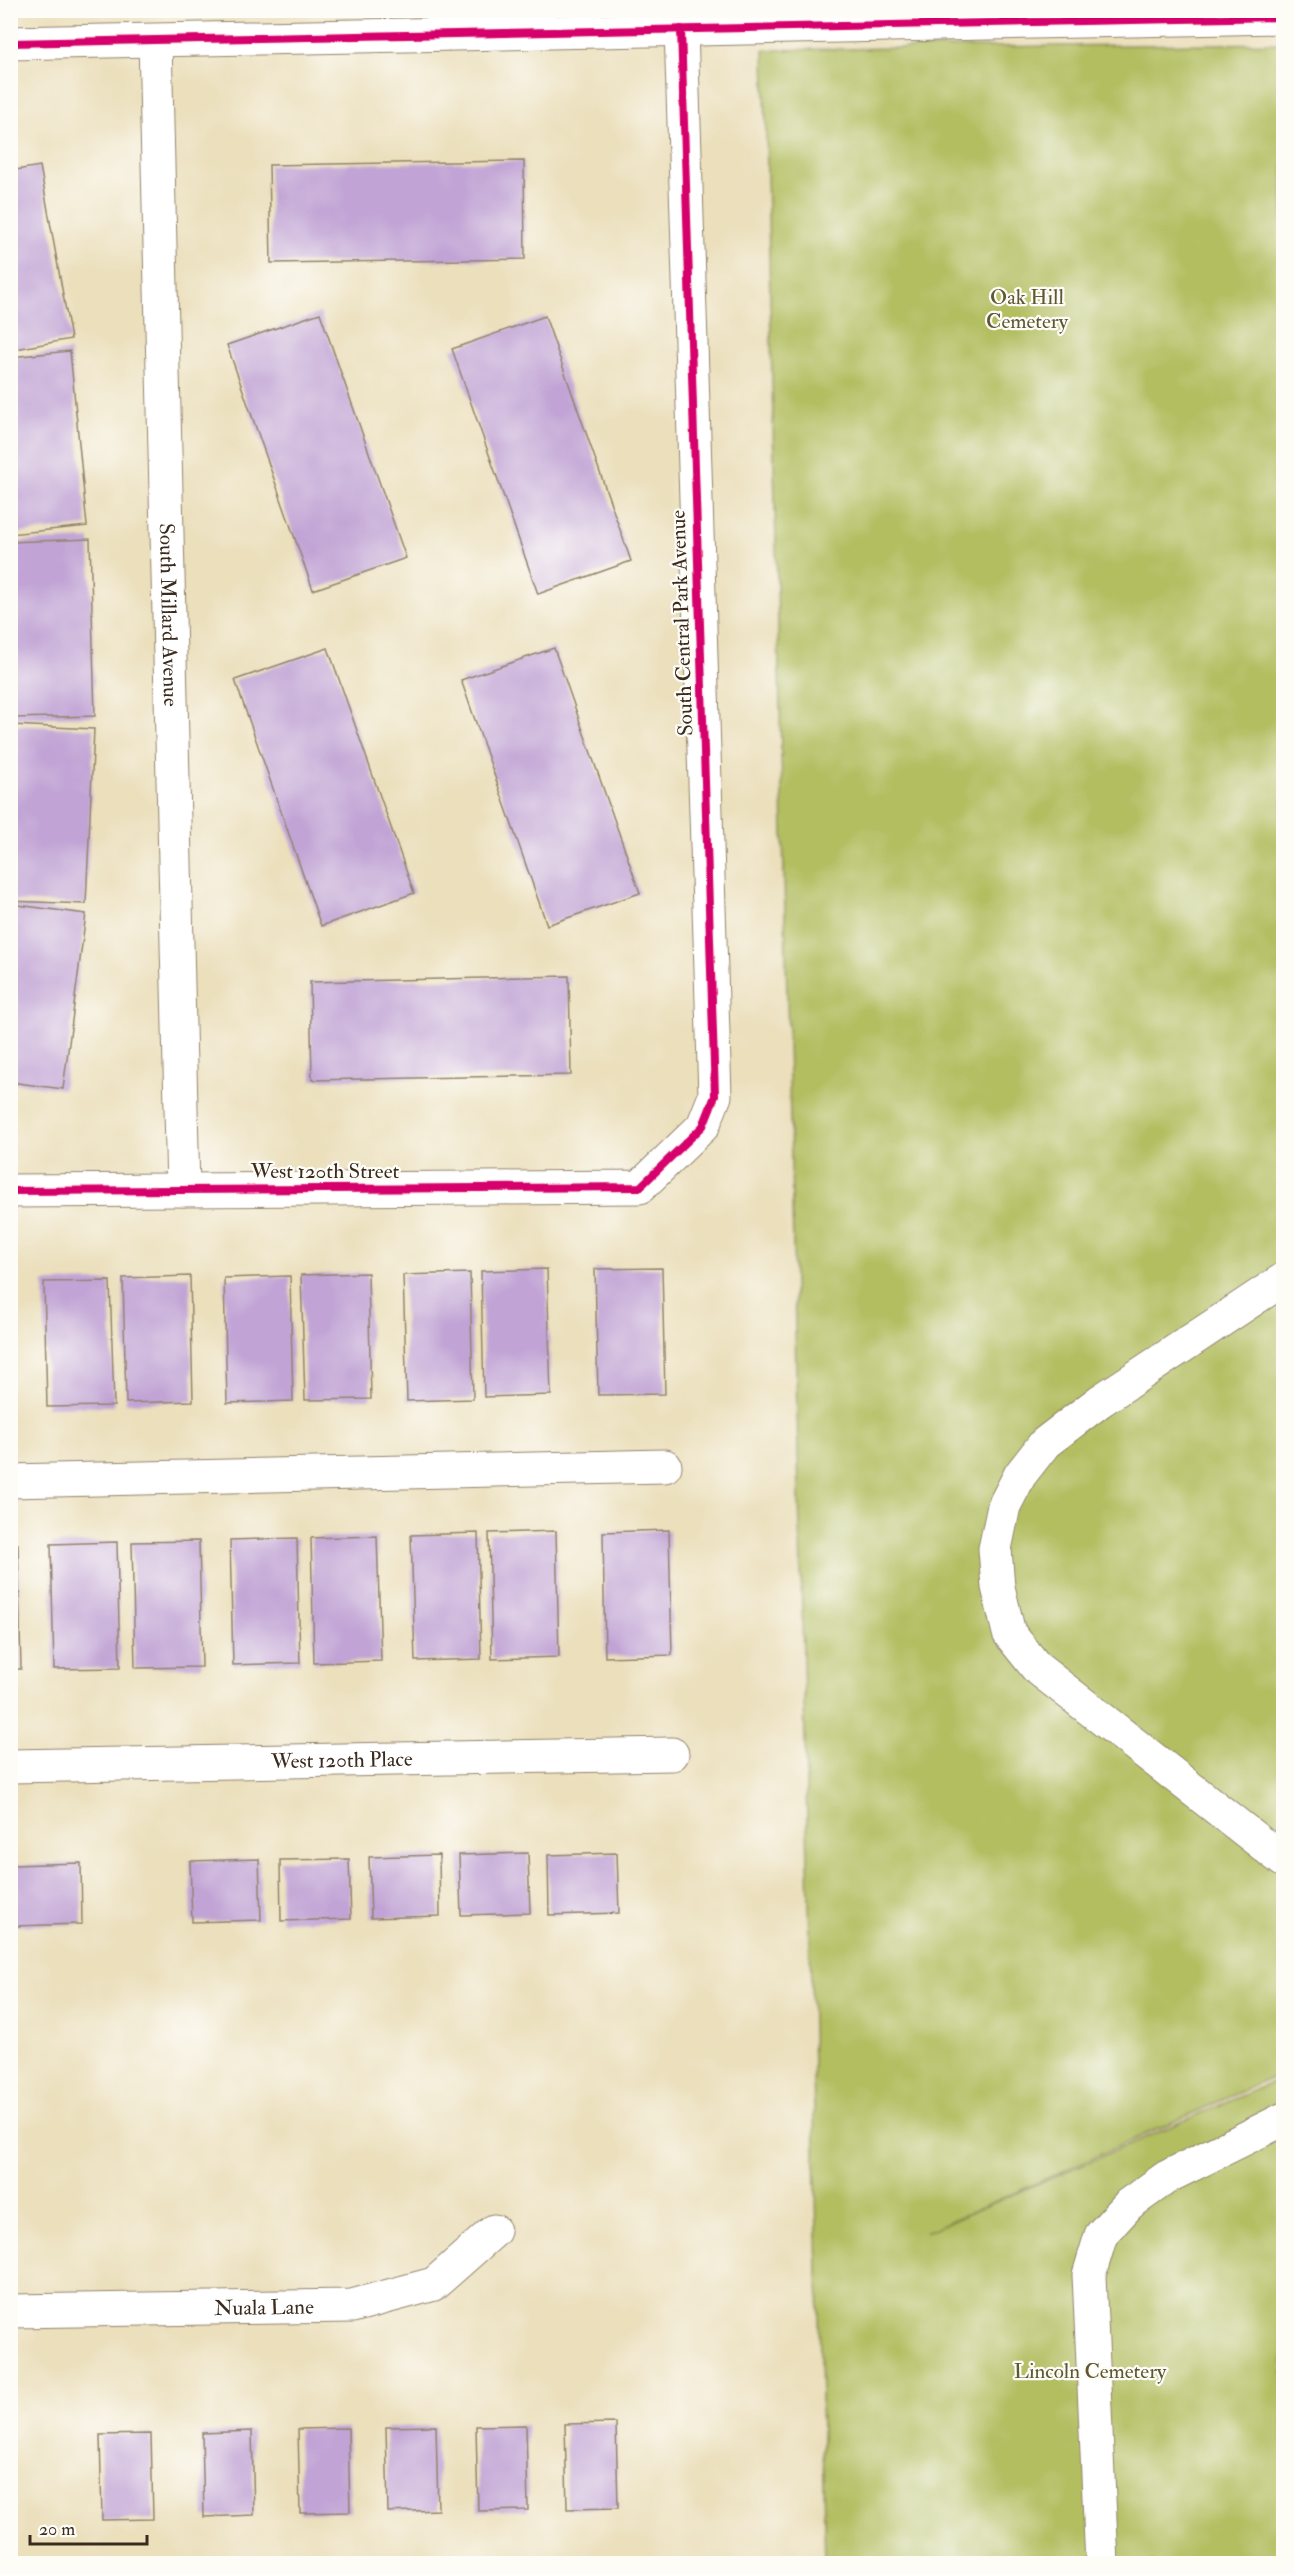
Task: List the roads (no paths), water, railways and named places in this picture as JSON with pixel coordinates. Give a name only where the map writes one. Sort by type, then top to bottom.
[{"type":"street","points":[[10,43],[681,29],[787,19],[1284,17]]},
{"type":"street","name":"South Central Park Avenue","points":[[640,1186],[703,1126],[715,1096],[681,29]]},
{"type":"street","name":"South Millard Avenue","points":[[155,40],[183,1190]]},
{"type":"street","name":"West 120th Street","points":[[10,1191],[640,1186]]},
{"type":"street","points":[[1284,1279],[1100,1401],[1045,1443],[1020,1474],[1005,1506],[995,1549],[998,1587],[1009,1633],[1037,1668],[1284,1861]]},
{"type":"street","points":[[10,1482],[665,1466]]},
{"type":"street","name":"West 120th Place","points":[[10,1766],[672,1754]]},
{"type":"street","points":[[1102,2564],[1089,2275],[1101,2235],[1129,2204],[1167,2176],[1284,2119]]},
{"type":"street","name":"Nuala Lane","points":[[10,2311],[352,2306],[434,2284],[494,2231]]},
{"type":"park label","name":"Oak Hill Cemetery","points":[[1027,309]]},
{"type":"park label","name":"Lincoln Cemetery","points":[[1090,2371]]}]
